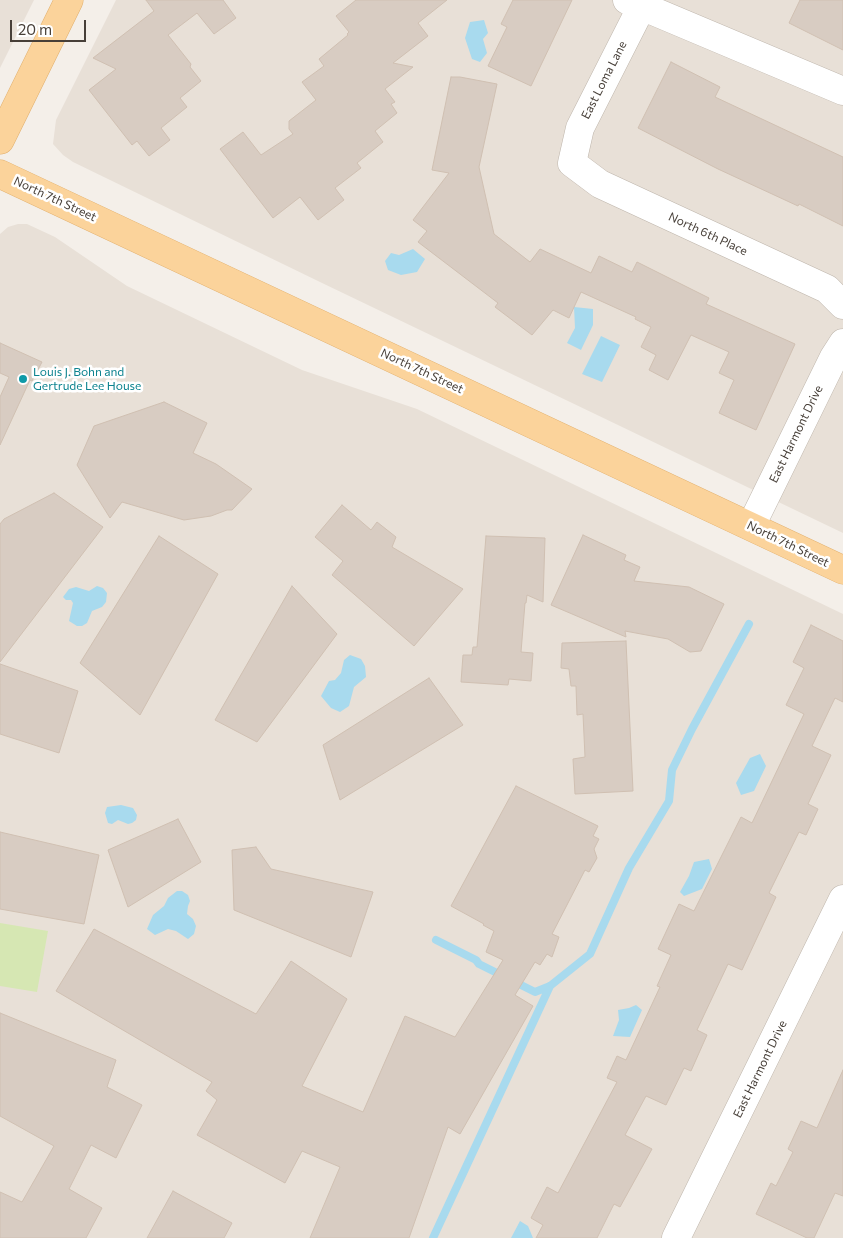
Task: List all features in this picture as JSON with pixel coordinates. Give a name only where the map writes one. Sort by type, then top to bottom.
[{"type":"main road","points":[[0,140],[69,0]]},
{"type":"main road","name":"North 7th Street","points":[[0,174],[843,570]]},
{"type":"street","points":[[638,2],[843,91]]},
{"type":"street","name":"East Loma Lane","points":[[572,163],[580,128],[638,2]]},
{"type":"street","name":"North 6th Place","points":[[572,163],[600,184],[827,289],[843,305]]},
{"type":"street","name":"East Harmont Drive","points":[[751,526],[834,357],[843,343]]},
{"type":"street","name":"East Harmont Drive","points":[[676,1238],[843,899]]},
{"type":"shaded area","points":[[0,0],[34,0],[0,68]]},
{"type":"shaded area","points":[[116,0],[843,0],[843,533],[320,282],[73,162],[63,155],[53,144],[56,120]]},
{"type":"shaded area","points":[[27,224],[55,237],[127,286],[302,370],[417,409],[843,614],[843,1238],[0,1238],[0,234],[8,227]]},
{"type":"green space","points":[[0,923],[48,931],[37,992],[0,986]]},
{"type":"water","points":[[484,20],[488,33],[483,39],[487,53],[480,62],[472,59],[465,38],[470,22]]},
{"type":"water","points":[[413,249],[425,259],[417,272],[401,275],[388,270],[385,261],[391,253],[399,255]]},
{"type":"water","points":[[574,307],[593,309],[593,325],[581,350],[567,343],[575,328]]},
{"type":"water","points":[[601,336],[620,345],[602,382],[582,374]]},
{"type":"water","points":[[97,586],[103,588],[107,593],[106,602],[102,607],[92,611],[87,623],[82,626],[77,626],[69,621],[73,603],[71,600],[66,600],[63,597],[69,589],[76,587],[89,591]]},
{"type":"water","points":[[350,655],[361,659],[365,666],[366,677],[354,687],[349,706],[340,712],[331,708],[321,696],[329,681],[335,680],[341,673],[344,660]]},
{"type":"water","points":[[760,754],[766,766],[754,791],[741,795],[736,783],[750,758]]},
{"type":"water","points":[[121,805],[133,808],[137,815],[136,820],[128,824],[118,820],[112,824],[108,823],[105,813],[107,807]]},
{"type":"water","points":[[709,859],[712,869],[702,889],[684,896],[680,892],[694,862]]},
{"type":"water","points":[[177,891],[182,891],[188,895],[190,901],[187,914],[193,919],[196,926],[194,934],[188,939],[176,931],[168,929],[155,935],[147,929],[153,915]]},
{"type":"water","points":[[636,1005],[642,1010],[630,1037],[613,1036],[619,1020],[618,1010]]},
{"type":"water","points":[[520,1221],[528,1226],[533,1238],[511,1238]]},
{"type":"building","points":[[146,0],[223,0],[236,18],[214,34],[197,13],[168,35],[191,64],[190,67],[201,81],[180,98],[187,107],[161,128],[170,140],[149,156],[137,141],[132,145],[89,90],[116,69],[93,58],[154,11]]},
{"type":"building","points":[[356,0],[447,0],[418,23],[428,36],[393,63],[413,67],[385,89],[395,102],[391,104],[397,113],[375,131],[383,142],[357,163],[361,168],[335,188],[344,200],[318,220],[300,197],[273,218],[220,149],[243,132],[261,155],[293,134],[289,129],[289,121],[316,100],[302,82],[324,66],[319,59],[348,35],[349,32],[336,16]]},
{"type":"building","points":[[513,0],[572,0],[531,86],[488,66],[507,27],[501,24]]},
{"type":"building","points":[[800,0],[843,0],[843,50],[789,23]]},
{"type":"building","points":[[671,62],[720,87],[715,97],[843,157],[843,226],[799,204],[798,206],[718,169],[638,128]]},
{"type":"building","points":[[451,77],[497,84],[479,167],[494,234],[530,262],[540,249],[591,273],[599,256],[632,272],[637,262],[709,298],[706,304],[795,344],[756,430],[719,413],[734,380],[719,373],[729,352],[691,335],[668,380],[649,370],[656,355],[641,347],[651,327],[635,319],[636,317],[581,292],[569,318],[553,310],[532,335],[495,307],[498,303],[418,242],[427,231],[413,220],[449,173],[432,170]]},
{"type":"building","name":"Louis J. Bohn and Gertrude Lee House","points":[[0,343],[42,362],[32,381],[30,380],[0,445],[0,397],[9,377],[0,373]]},
{"type":"building","points":[[164,402],[207,423],[193,453],[216,464],[252,489],[232,510],[211,516],[184,520],[122,502],[110,518],[77,465],[94,426]]},
{"type":"building","points":[[54,493],[103,527],[0,662],[0,524],[4,519]]},
{"type":"building","points":[[342,505],[371,530],[377,522],[396,537],[392,547],[463,589],[414,646],[332,575],[343,561],[315,537]]},
{"type":"building","points":[[583,535],[626,555],[624,560],[640,567],[634,581],[689,587],[724,604],[701,651],[690,652],[668,639],[625,631],[626,637],[551,605]]},
{"type":"building","points":[[159,536],[218,574],[140,715],[80,663]]},
{"type":"building","points":[[486,536],[545,538],[543,602],[527,595],[525,603],[521,652],[533,653],[531,681],[509,679],[508,685],[461,682],[463,655],[472,655],[473,647],[477,647]]},
{"type":"building","points":[[292,586],[337,634],[257,742],[215,720]]},
{"type":"building","points":[[811,625],[843,641],[843,702],[835,698],[812,746],[831,755],[808,804],[818,809],[806,835],[799,832],[769,893],[776,897],[742,970],[728,964],[697,1030],[707,1035],[691,1071],[684,1068],[666,1105],[646,1096],[625,1135],[652,1149],[620,1207],[614,1204],[597,1238],[536,1238],[543,1225],[531,1218],[547,1187],[558,1193],[617,1082],[607,1078],[617,1056],[626,1060],[660,987],[657,986],[671,955],[658,949],[679,904],[694,911],[741,817],[752,823],[804,714],[786,705],[804,668],[793,662]]},
{"type":"building","points":[[626,641],[633,791],[575,794],[573,759],[585,757],[583,714],[577,715],[576,686],[571,686],[569,669],[561,668],[562,643]]},
{"type":"building","points":[[0,664],[78,691],[59,753],[0,734]]},
{"type":"building","points":[[429,678],[463,725],[340,800],[323,745]]},
{"type":"building","points":[[516,786],[598,826],[593,836],[599,839],[594,849],[597,858],[589,872],[585,870],[552,934],[559,937],[552,957],[547,954],[540,965],[535,962],[515,995],[533,1006],[460,1134],[448,1127],[409,1238],[310,1238],[340,1167],[302,1151],[285,1183],[197,1135],[217,1100],[206,1091],[212,1082],[56,991],[94,929],[256,1014],[291,961],[347,999],[302,1086],[363,1112],[405,1016],[455,1037],[503,960],[486,952],[494,931],[451,906]]},
{"type":"building","points":[[178,819],[201,862],[128,907],[108,850]]},
{"type":"building","points":[[0,832],[99,855],[84,924],[0,909]]},
{"type":"building","points":[[256,847],[271,869],[373,892],[351,957],[234,910],[232,850]]},
{"type":"building","points":[[0,1013],[116,1060],[107,1087],[142,1105],[116,1158],[91,1145],[69,1189],[102,1208],[86,1238],[0,1238],[0,1192],[22,1202],[54,1146],[0,1116]]},
{"type":"building","points":[[843,1070],[843,1196],[835,1193],[814,1238],[807,1238],[756,1214],[771,1183],[776,1186],[793,1152],[788,1149],[801,1121],[817,1128]]},
{"type":"building","points":[[173,1191],[232,1223],[224,1238],[147,1238]]},
{"type":"waterway","points":[[436,940],[535,992],[550,986],[590,954],[629,868],[669,801],[672,770],[749,624]]},
{"type":"waterway","points":[[433,1238],[550,986]]},
{"type":"place","name":"Louis J. Bohn and Gertrude Lee House","points":[[23,379]]}]
